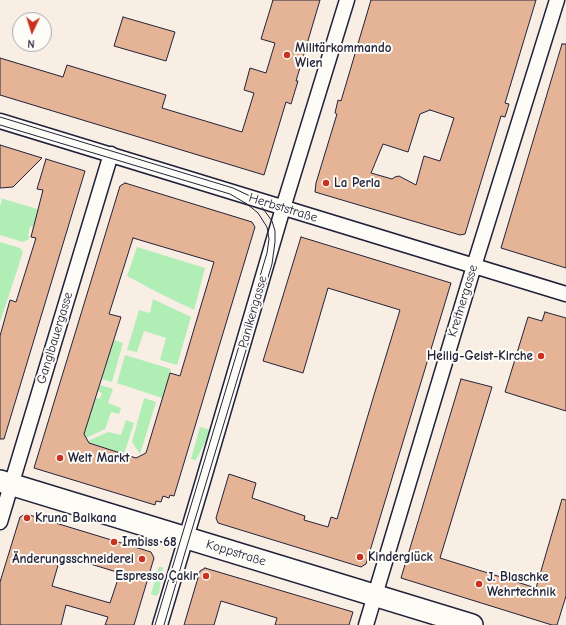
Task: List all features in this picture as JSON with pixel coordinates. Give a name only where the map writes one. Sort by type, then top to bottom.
[{"type":"main road","name":"Koppstraße","points":[[6,483],[472,625]]},
{"type":"street","name":"Panikengasse","points":[[160,625],[283,208],[347,0]]},
{"type":"street","name":"Kreitnergasse","points":[[366,625],[474,266],[557,0]]},
{"type":"street","name":"Herbststraße","points":[[0,121],[566,294]]},
{"type":"street","name":"Ganglbauergasse","points":[[0,522],[6,483],[111,154]]},
{"type":"green space","points":[[0,198],[44,211],[39,228],[30,226],[28,236],[29,239],[23,242],[0,235],[0,206],[2,200]]},
{"type":"green space","points":[[0,242],[20,248],[23,252],[0,322]]},
{"type":"green space","points":[[137,247],[205,268],[194,310],[127,276]]},
{"type":"green space","points":[[153,299],[191,317],[177,365],[160,360],[166,338],[144,331],[137,352],[127,350],[139,310],[150,313]]},
{"type":"green space","points":[[114,340],[123,343],[112,382],[102,379]]},
{"type":"green space","points":[[125,355],[171,369],[162,398],[117,383]]},
{"type":"green space","points":[[100,385],[113,389],[108,403],[121,408],[119,414],[111,412],[105,429],[86,438],[84,433],[96,398],[100,399],[102,393],[98,391]]},
{"type":"green space","points":[[144,398],[156,402],[140,454],[132,442]]},
{"type":"green space","points":[[126,420],[134,423],[124,454],[89,443],[88,441],[108,432],[121,435]]},
{"type":"green space","points":[[200,427],[211,430],[196,460],[191,459]]},
{"type":"green space","points":[[159,567],[163,567],[159,593],[156,596],[151,594]]},
{"type":"building","points":[[273,0],[320,0],[296,81],[298,81],[291,104],[286,102],[264,175],[0,95],[0,58],[63,77],[67,65],[166,95],[162,108],[242,132],[254,93],[244,90],[250,68],[266,73],[275,43],[261,39]]},
{"type":"building","points":[[371,0],[536,0],[505,103],[509,104],[505,117],[501,116],[465,234],[460,235],[315,192],[316,183],[337,114],[335,113],[338,100],[341,101]],"holes":[[[430,110],[454,118],[440,161],[424,156],[416,185],[399,176],[392,179],[371,173],[383,144],[408,152],[420,114]]]},
{"type":"building","points":[[123,17],[175,32],[166,61],[114,46]]},
{"type":"building","points":[[562,44],[566,44],[566,268],[501,248]]},
{"type":"building","points":[[0,145],[42,158],[13,187],[0,188]]},
{"type":"building","points":[[46,159],[85,171],[4,439],[0,439],[0,336],[10,300],[16,302],[36,238],[31,237],[43,190],[37,189]]},
{"type":"building","points":[[125,183],[252,222],[255,227],[174,496],[170,495],[169,498],[163,496],[161,502],[156,501],[155,505],[34,468],[120,186]],"holes":[[[133,238],[214,262],[180,376],[170,373],[146,453],[136,458],[89,443],[84,434],[121,317],[109,314]]]},
{"type":"building","points":[[301,237],[451,283],[366,564],[361,567],[218,523],[216,518],[229,474],[256,483],[252,498],[305,516],[304,520],[328,527],[331,517],[337,519],[400,310],[328,288],[303,373],[263,361]]},
{"type":"building","name":"Heilig-Geist-Kirche","points":[[545,312],[566,318],[566,411],[505,392],[528,317],[542,321]]},
{"type":"building","points":[[461,379],[492,387],[440,558],[536,588],[562,499],[566,500],[566,596],[557,625],[552,625],[401,578]]},
{"type":"building","points":[[26,514],[151,552],[154,558],[134,625],[105,625],[108,617],[66,605],[61,625],[0,625],[0,582],[20,517]],"holes":[[[61,555],[120,573],[110,603],[52,586]]]},
{"type":"building","points":[[205,568],[353,612],[349,625],[275,625],[277,618],[221,601],[214,625],[184,625],[200,571]]},
{"type":"tram line","points":[[0,117],[233,188],[250,196],[259,203],[272,221],[275,231],[272,264],[164,625]]},
{"type":"tram line","points":[[0,125],[230,194],[247,204],[258,213],[267,227],[269,239],[267,253],[155,625]]},
{"type":"place","name":"Militärkommando Wien","points":[[287,55]]},
{"type":"place","name":"La Perla","points":[[326,183]]},
{"type":"place","name":"Heilig-Geist-Kirche","points":[[541,356]]},
{"type":"place","name":"Welt Markt","points":[[60,458]]},
{"type":"place","name":"Kruna Balkana","points":[[27,518]]},
{"type":"place","name":"Imbiss 68","points":[[114,542]]},
{"type":"place","name":"Kinderglück","points":[[360,557]]},
{"type":"place","name":"Änderungsschneiderei","points":[[142,559]]},
{"type":"place","name":"Espresso Çakir","points":[[206,576]]},
{"type":"place","name":"J. Blaschke Wehrtechnik","points":[[479,584]]}]
